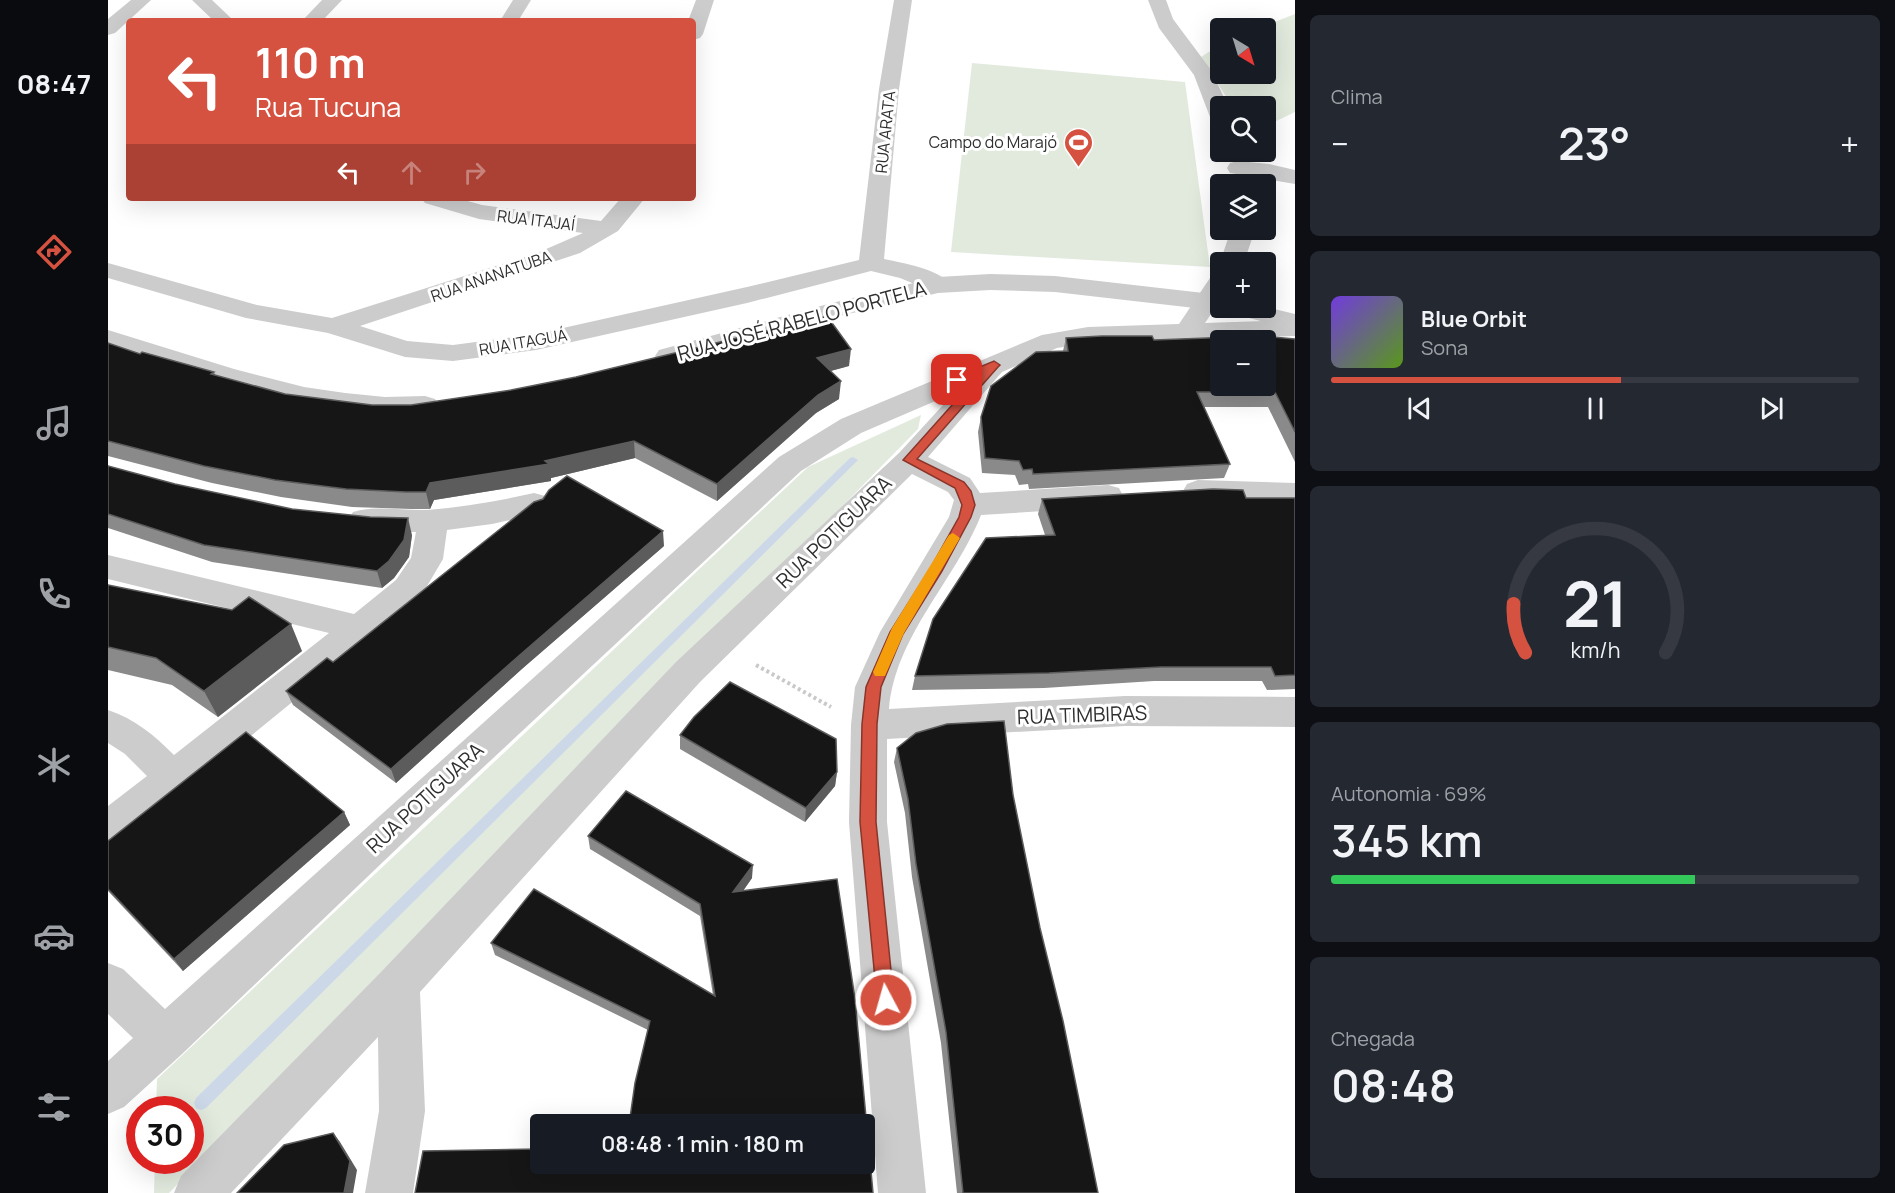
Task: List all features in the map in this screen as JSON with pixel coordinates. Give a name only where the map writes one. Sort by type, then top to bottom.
[{"type":"street","points":[[108,29],[142,0]]},
{"type":"street","points":[[201,0],[222,18]]},
{"type":"street","points":[[314,18],[333,0]]},
{"type":"street","points":[[511,18],[522,0]]},
{"type":"street","points":[[696,26],[705,0]]},
{"type":"street","name":"RUA ARATA","points":[[871,264],[889,89],[903,0]]},
{"type":"street","points":[[1156,0],[1158,8],[1179,42],[1202,72],[1212,96]]},
{"type":"street","points":[[1237,168],[1269,171],[1295,177]]},
{"type":"street","name":"RUA ITAJAÍ","points":[[442,201],[479,213],[606,229]]},
{"type":"street","name":"RUA ANANATUBA","points":[[333,326],[555,255],[585,242],[606,229],[621,215],[631,201]]},
{"type":"street","name":"RUA ITAGUÁ","points":[[108,270],[255,312],[333,326],[405,349],[453,353],[490,350],[536,342],[747,295],[871,264],[908,272],[938,285]]},
{"type":"street","name":"RUA JOSÉ RABELO PORTELA","points":[[649,361],[837,309],[938,285],[990,282],[1055,284],[1210,294]]},
{"type":"street","points":[[1186,333],[1210,303]]},
{"type":"street","points":[[1276,317],[1295,322]]},
{"type":"street","points":[[994,365],[1051,341],[1088,335],[1295,328]]},
{"type":"street","points":[[108,338],[283,391],[317,398],[366,405],[405,406],[450,403]]},
{"type":"street","name":"RUA POTIGUARA","points":[[198,1193],[399,985],[688,672],[909,460],[994,365]]},
{"type":"street","name":"RUA POTIGUARA","points":[[108,1091],[790,464],[851,426],[994,365]]},
{"type":"street","points":[[902,1193],[868,822],[869,724],[873,687],[897,632],[935,571],[965,517],[969,505],[959,485],[909,460]]},
{"type":"street","points":[[1172,492],[1295,494]]},
{"type":"street","points":[[969,505],[1138,494]]},
{"type":"street","points":[[337,517],[392,522],[433,521],[481,516],[534,504]]},
{"type":"street","points":[[108,829],[408,589],[427,559],[433,521]]},
{"type":"street","points":[[108,567],[360,628]]},
{"type":"street","name":"RUA TIMBIRAS","points":[[869,724],[1125,711],[1295,712]]},
{"type":"street","points":[[108,725],[138,743],[173,778]]},
{"type":"street","points":[[108,984],[165,1039]]},
{"type":"street","points":[[389,1193],[402,1111],[399,985]]},
{"type":"path","points":[[756,665],[831,707]]},
{"type":"shaded area","points":[[1295,14],[1295,112],[1276,121],[1276,96],[1226,96],[1218,84],[1276,84],[1276,21]]},
{"type":"shaded area","points":[[1210,51],[1210,71],[1201,57]]},
{"type":"shaded area","name":"Campo do Marajó","points":[[972,63],[1185,82],[1210,267],[951,252]]},
{"type":"shaded area","points":[[921,415],[918,429],[204,1157],[204,1096],[156,1096],[157,1079],[808,467]]},
{"type":"shaded area","points":[[155,1174],[188,1174],[169,1193],[154,1193]]},
{"type":"building","points":[[827,316],[851,349],[817,358],[841,381],[818,395],[717,484],[634,441],[545,461],[549,464],[430,483],[426,492],[406,492],[346,489],[275,480],[204,466],[108,441],[108,343],[285,394],[372,405],[411,405],[511,390],[576,377]]},
{"type":"building","points":[[1152,336],[1154,340],[1210,338],[1210,392],[1197,392],[1230,464],[1033,474],[1032,469],[1023,470],[1019,461],[985,458],[981,417],[991,386],[1036,352],[1068,351],[1066,338]]},
{"type":"building","points":[[1276,337],[1295,339],[1295,432],[1276,394]]},
{"type":"building","points":[[108,466],[175,484],[292,509],[370,517],[408,518],[404,540],[389,561],[377,571],[204,545],[108,514]]},
{"type":"building","points":[[567,476],[663,531],[391,769],[286,691],[327,658],[333,662],[534,502],[543,499],[549,490]]},
{"type":"building","points":[[1213,489],[1243,490],[1246,498],[1295,498],[1295,675],[1275,676],[1271,667],[1161,667],[1049,673],[915,676],[933,619],[986,538],[1055,535],[1042,499]]},
{"type":"building","points":[[108,585],[232,610],[249,597],[291,624],[204,691],[156,658],[108,647]]},
{"type":"building","points":[[730,682],[836,739],[837,772],[806,808],[680,735],[694,717]]},
{"type":"building","points":[[1004,721],[1013,795],[1098,1193],[963,1193],[946,1032],[916,864],[908,799],[897,748],[916,733],[947,724]]},
{"type":"building","points":[[246,732],[344,812],[174,959],[108,889],[108,841]]},
{"type":"building","points":[[626,791],[753,865],[733,892],[837,879],[855,999],[866,1114],[631,1114],[635,1083],[650,1021],[491,943],[534,889],[715,996],[700,904],[588,836]]},
{"type":"building","points":[[333,1133],[350,1161],[344,1193],[237,1193],[284,1145]]},
{"type":"building","points":[[530,1149],[530,1174],[871,1174],[873,1193],[415,1193],[423,1151]]},
{"type":"waterway","points":[[204,1100],[853,460]]},
{"type":"slow traffic","points":[[880,672],[897,632],[953,538]]},
{"type":"place","name":"Campo do Marajó","points":[[1078,168]]},
{"type":"route","points":[[886,1000],[868,822],[869,724],[873,687],[897,632],[935,571],[965,517],[969,505],[969,500],[959,485],[909,460],[994,365],[957,380]]}]
